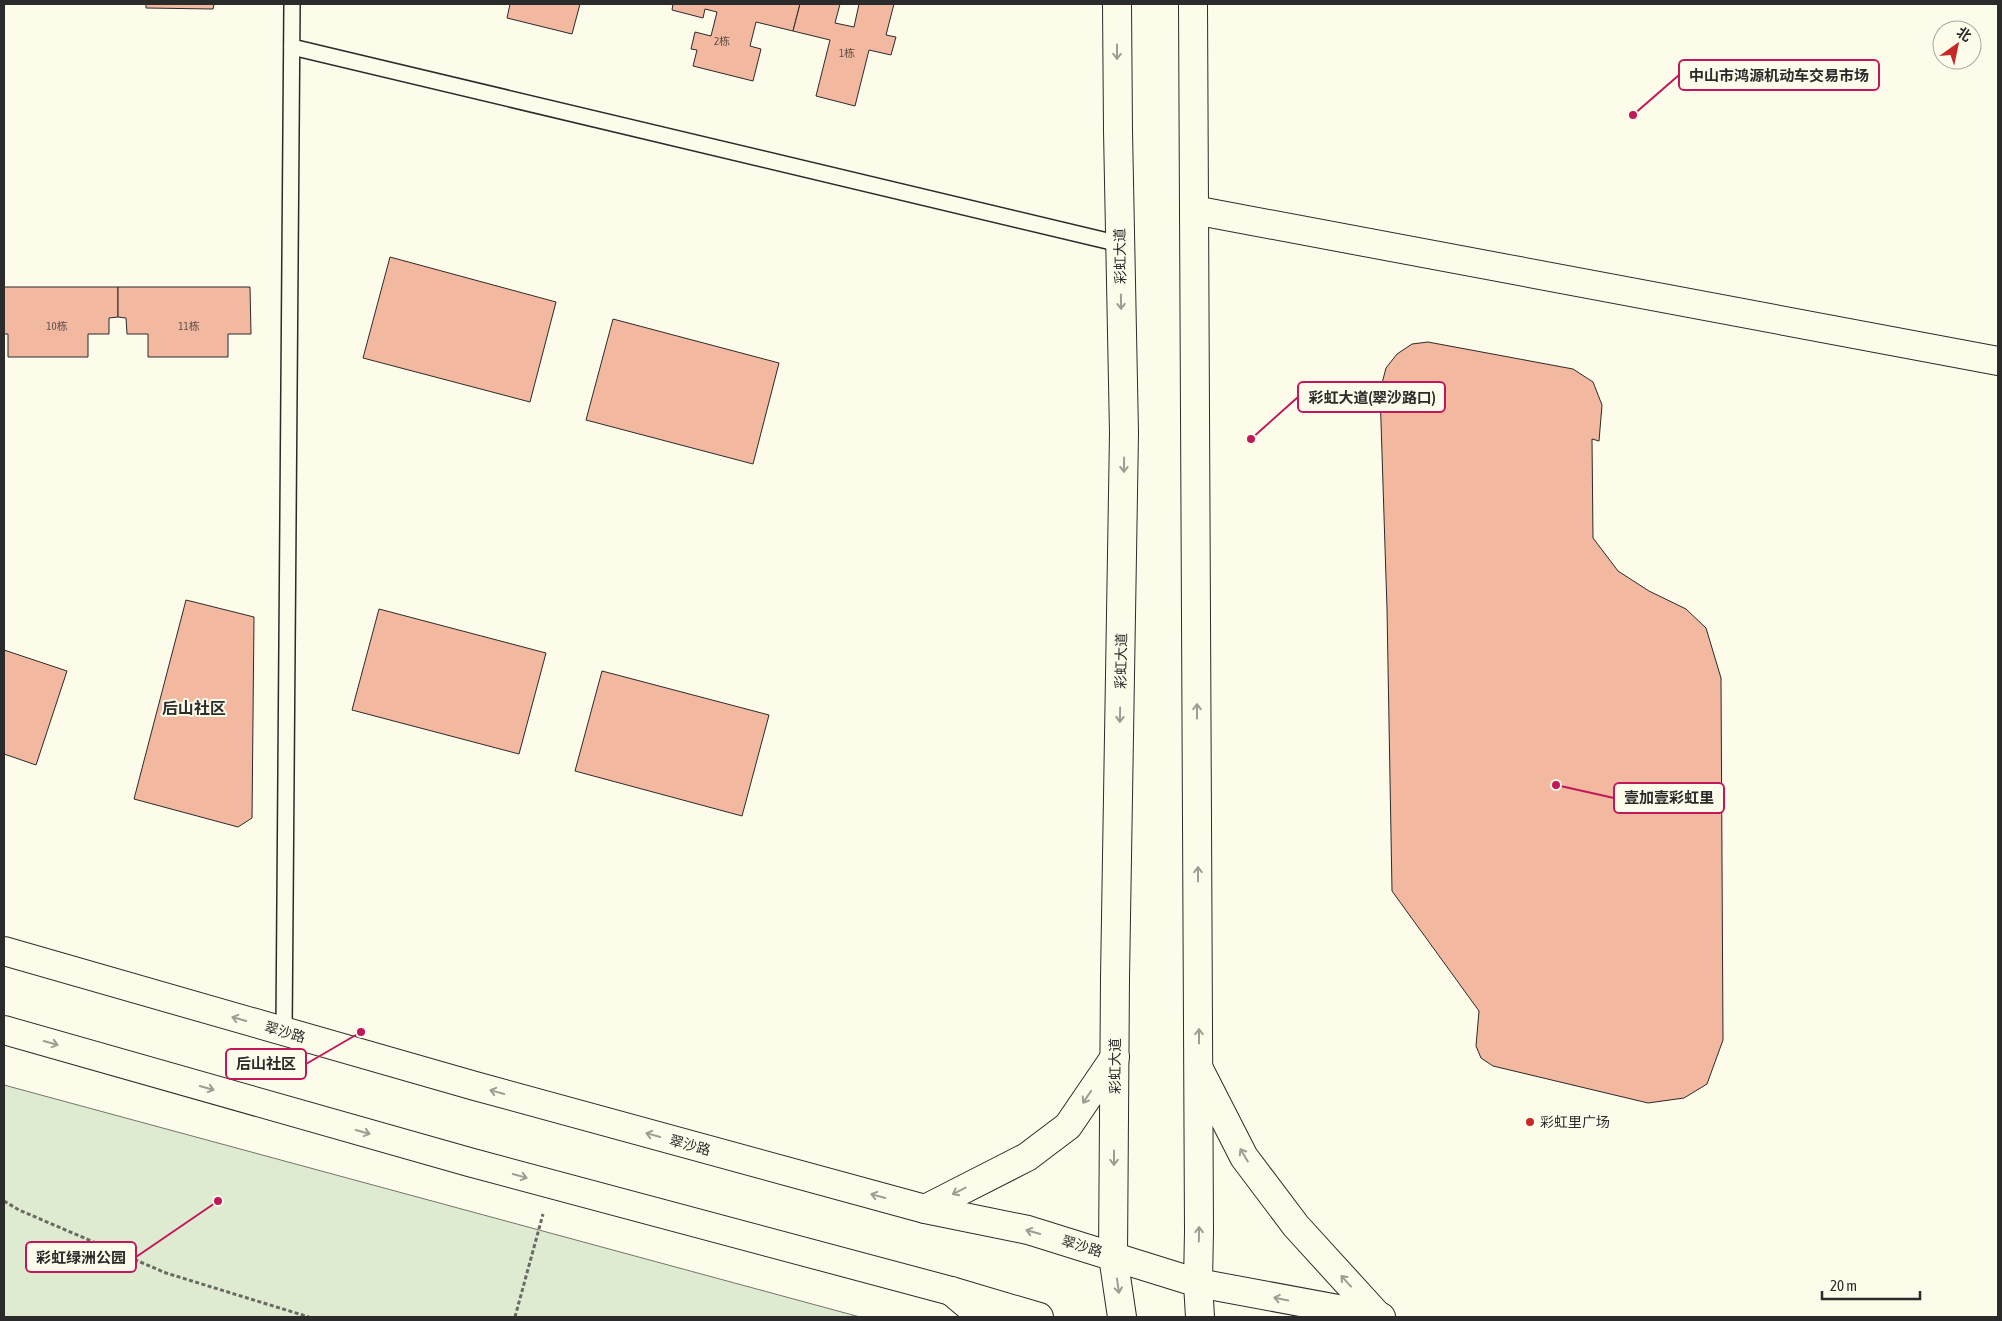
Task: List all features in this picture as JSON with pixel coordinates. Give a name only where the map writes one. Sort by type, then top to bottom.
[{"type":"main road","name":"彩虹大道","points":[[1117,4],[1124,433],[1113,1256],[1122,1317]]},
{"type":"main road","points":[[1193,4],[1199,1069],[1198,1283],[1200,1317]]},
{"type":"main road","points":[[1194,210],[1998,361]]},
{"type":"main road","name":"翠沙路","points":[[4,951],[475,1086],[925,1209],[1028,1230],[1198,1283],[1380,1317]]},
{"type":"main road","points":[[4,1030],[550,1184],[1040,1317]]},
{"type":"main road","points":[[925,1209],[1027,1157],[1068,1126],[1115,1057]]},
{"type":"main road","points":[[1199,1069],[1244,1157],[1296,1226],[1380,1317]]},
{"type":"main road","points":[[951,1292],[982,1317]]},
{"type":"lane","points":[[284,1032],[292,4]]},
{"type":"lane","points":[[292,47],[1120,244]]},
{"type":"path","points":[[515,1317],[550,1184]]},
{"type":"path","points":[[4,1201],[19,1210],[166,1273],[309,1317]]},
{"type":"green space","points":[[4,1085],[860,1317],[4,1317]]},
{"type":"building","points":[[146,4],[214,4],[213,9],[146,8]]},
{"type":"building","points":[[510,4],[580,4],[572,34],[507,18]]},
{"type":"building","points":[[673,4],[800,4],[793,31],[756,22],[750,46],[761,49],[753,81],[693,66],[697,50],[691,49],[695,32],[711,36],[717,12],[705,9],[703,18],[672,10]]},
{"type":"building","points":[[800,4],[840,4],[835,23],[854,27],[859,4],[894,4],[886,35],[896,37],[891,55],[869,50],[855,106],[816,96],[830,40],[793,31]]},
{"type":"building","points":[[390,257],[556,302],[530,402],[363,358]]},
{"type":"building","points":[[4,287],[118,287],[118,317],[109,318],[109,334],[88,334],[88,357],[8,357],[8,334],[4,334]]},
{"type":"building","points":[[118,287],[250,287],[251,334],[228,334],[228,357],[148,357],[148,334],[127,334],[126,318],[118,317]]},
{"type":"building","points":[[613,319],[779,363],[753,464],[586,420]]},
{"type":"building","points":[[1428,342],[1573,369],[1593,382],[1602,405],[1599,441],[1592,439],[1593,538],[1618,571],[1649,591],[1686,609],[1706,628],[1721,678],[1723,1040],[1707,1084],[1684,1098],[1648,1103],[1493,1066],[1481,1058],[1476,1046],[1479,1011],[1392,891],[1387,609],[1380,391],[1386,368],[1397,354],[1412,344]]},
{"type":"building","points":[[186,600],[254,617],[252,818],[238,827],[134,799]]},
{"type":"building","points":[[379,609],[546,653],[519,754],[352,710]]},
{"type":"building","points":[[4,650],[67,671],[36,765],[4,754]]},
{"type":"building","points":[[602,671],[769,715],[742,816],[575,771]]},
{"type":"place","name":"中山市鸿源机动车交易市场","points":[[1633,115]]},
{"type":"place","name":"彩虹大道(翠沙路口)","points":[[1251,439]]},
{"type":"place","name":"壹加壹彩虹里","points":[[1556,785]]},
{"type":"place","name":"后山社区","points":[[361,1032]]},
{"type":"place","name":"彩虹里广场","points":[[1530,1122]]},
{"type":"place","name":"彩虹绿洲公园","points":[[218,1201]]},
{"type":"district","name":"后山社区","points":[[194,708]]}]
